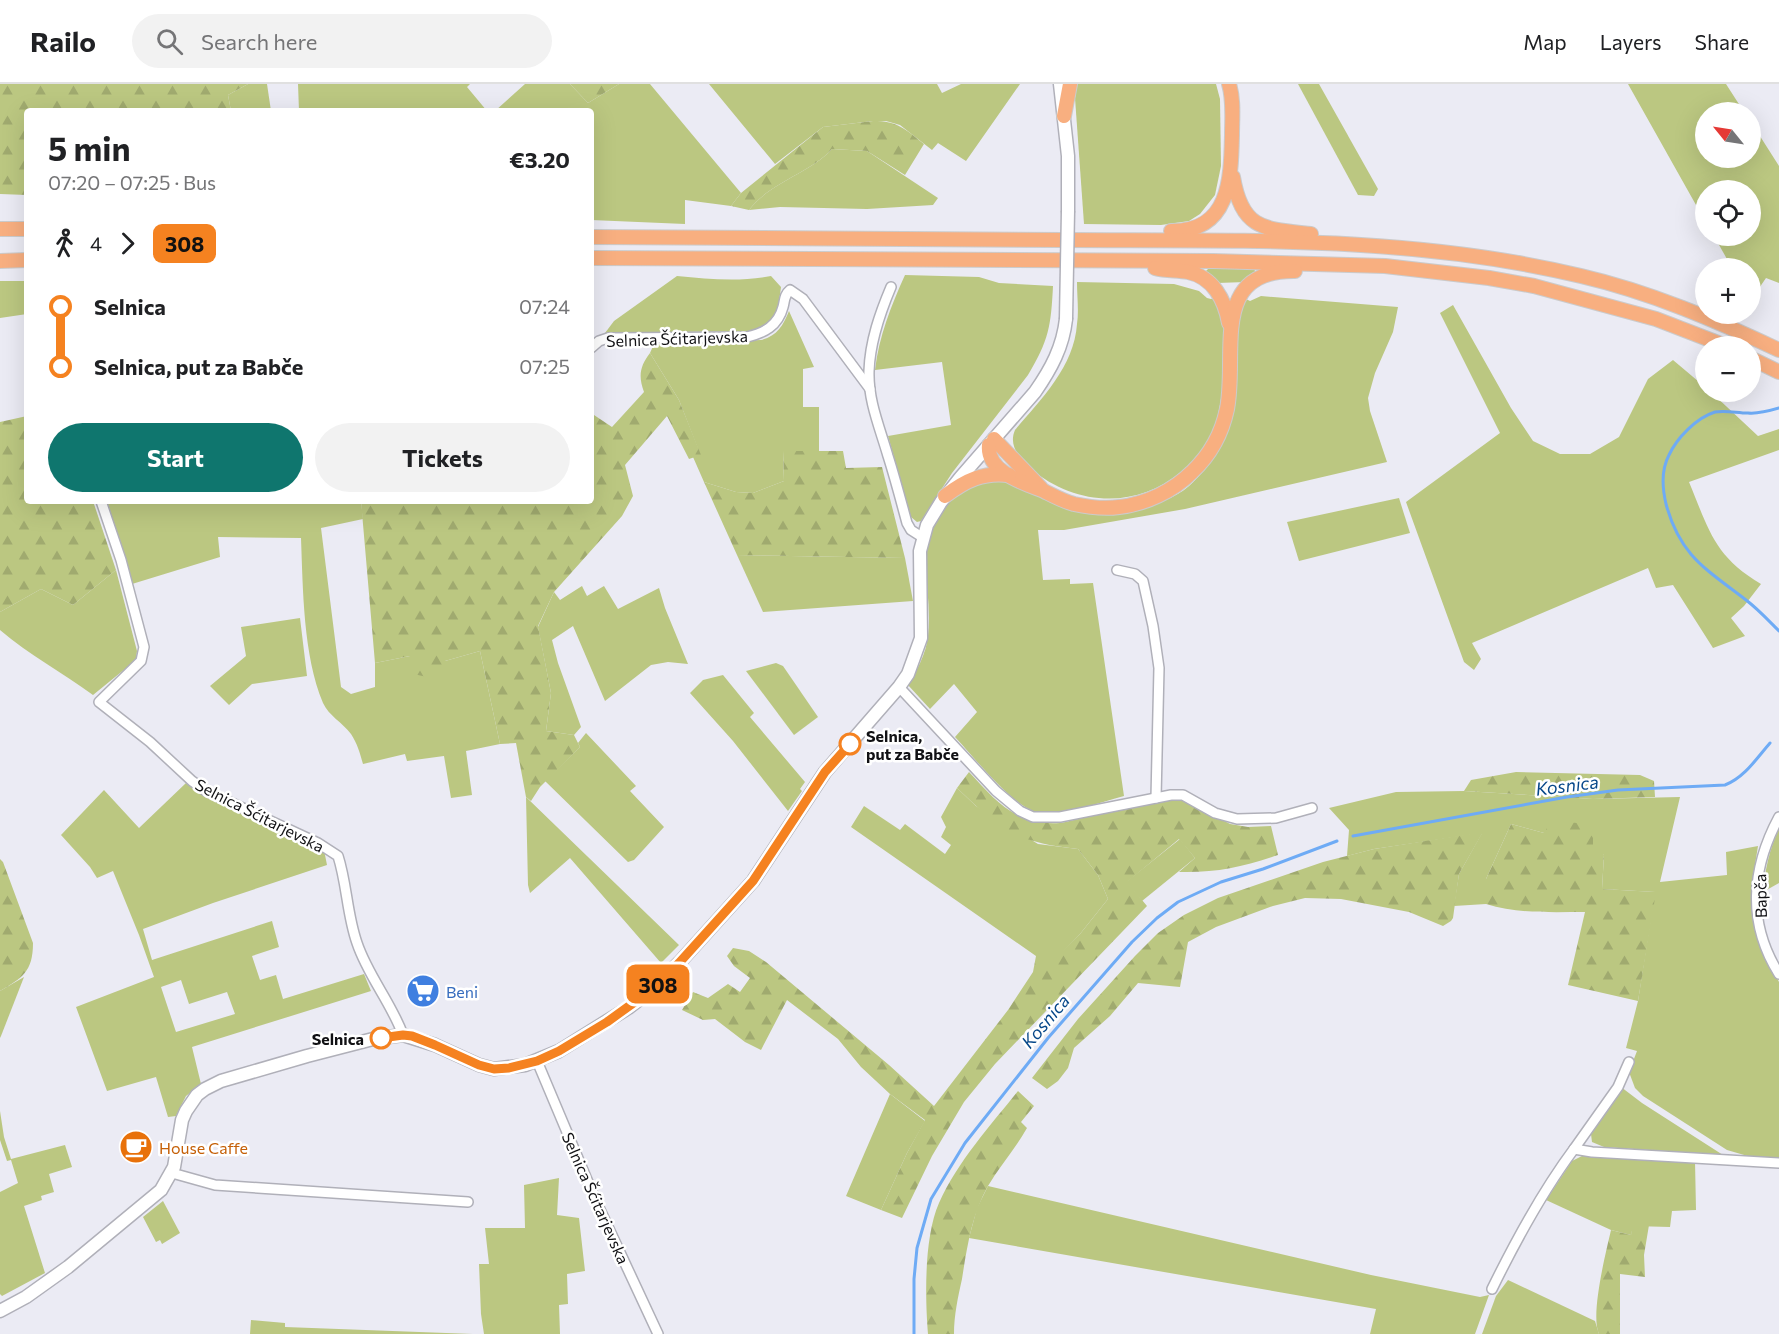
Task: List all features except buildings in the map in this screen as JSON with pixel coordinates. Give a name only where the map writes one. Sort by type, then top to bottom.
[{"type":"main road","points":[[1064,116],[1070,84]]},
{"type":"main road","points":[[1125,240],[1144,233],[1191,229],[1205,222],[1221,206],[1226,196],[1231,163],[1232,99],[1229,84]]},
{"type":"main road","points":[[1231,163],[1240,206],[1253,220],[1276,230],[1311,233],[1338,243]]},
{"type":"main road","points":[[0,229],[24,229]]},
{"type":"main road","points":[[594,237],[1216,239],[1382,245],[1501,259],[1582,276],[1657,298],[1779,350]]},
{"type":"main road","points":[[594,258],[1332,264],[1435,271],[1534,286],[1656,319],[1700,336]]},
{"type":"main road","points":[[0,261],[24,261]]},
{"type":"main road","points":[[1133,261],[1160,270],[1190,272],[1208,282],[1216,289],[1224,303],[1230,331]]},
{"type":"main road","points":[[1044,492],[991,442],[988,451],[994,463],[1009,475],[1044,492],[1072,504],[1119,507],[1151,499],[1185,479],[1205,458],[1224,420],[1228,397],[1230,331],[1239,298],[1254,280],[1269,273],[1314,269],[1332,264]]},
{"type":"main road","points":[[1761,363],[1779,372]]},
{"type":"main road","points":[[945,496],[958,486],[982,475],[1009,475]]},
{"type":"street","points":[[0,1311],[26,1297],[68,1267],[161,1190],[172,1173],[182,1120],[190,1104],[205,1089],[221,1081],[316,1053],[373,1039],[403,1035],[435,1045],[469,1062],[494,1069],[537,1061],[559,1051],[628,1008],[650,991],[679,963],[753,881],[825,772],[908,674],[921,638],[919,565],[922,537],[945,496],[1035,392],[1045,378],[1062,344],[1066,319],[1068,156],[1060,84]]},
{"type":"street","name":"Selnica Šćitarjevska","points":[[891,287],[880,313],[872,344],[870,389],[877,422],[907,523],[922,537]]},
{"type":"street","name":"Selnica Šćitarjevska","points":[[594,345],[608,338],[747,337],[762,333],[771,328],[778,318],[783,308],[785,295],[790,290],[803,299],[870,389]]},
{"type":"street","name":"Selnica Šćitarjevska","points":[[102,504],[121,560],[144,647],[141,661],[99,702],[150,742],[206,791],[318,843],[338,856],[356,942],[403,1035]]},
{"type":"street","points":[[1117,570],[1135,574],[1143,581],[1153,626],[1159,668],[1156,798]]},
{"type":"street","points":[[899,687],[996,791],[1020,811],[1033,817],[1060,817],[1156,798],[1183,795],[1215,813],[1237,819],[1276,818],[1312,808]]},
{"type":"street","name":"Bapča","points":[[1779,817],[1765,845],[1759,864],[1756,904],[1770,960],[1779,974]]},
{"type":"street","name":"Selnica Šćitarjevska","points":[[537,1061],[592,1191],[658,1334]]},
{"type":"street","points":[[1492,1289],[1551,1182],[1618,1087],[1629,1062]]},
{"type":"street","points":[[1574,1149],[1779,1163]]},
{"type":"street","points":[[172,1173],[215,1185],[468,1202]]},
{"type":"green space","points":[[0,84],[248,84],[228,95],[230,108],[24,108],[24,195],[0,194]]},
{"type":"green space","points":[[248,84],[267,84],[271,108],[230,108],[228,95]]},
{"type":"green space","points":[[298,84],[470,84],[467,87],[484,108],[299,108]]},
{"type":"green space","points":[[525,84],[570,84],[588,103],[619,84],[650,84],[741,193],[731,206],[685,200],[685,224],[594,220],[594,108],[498,108]]},
{"type":"green space","points":[[570,84],[619,84],[588,103]]},
{"type":"green space","points":[[709,84],[937,84],[942,93],[961,84],[1020,84],[966,161],[938,143],[932,150],[900,125],[886,121],[873,121],[823,127],[775,164]]},
{"type":"green space","points":[[1077,84],[1216,84],[1220,99],[1221,166],[1215,195],[1200,214],[1189,221],[1161,225],[1084,224],[1075,98]]},
{"type":"green space","points":[[1298,84],[1319,84],[1378,189],[1374,196],[1358,195]]},
{"type":"green space","points":[[1628,84],[1726,84],[1738,102],[1695,102],[1695,168],[1761,168],[1761,138],[1779,166],[1779,283],[1766,278],[1761,285],[1761,258],[1726,258],[1720,246],[1761,246],[1761,180],[1695,180],[1695,203]]},
{"type":"green space","points":[[873,121],[895,124],[924,144],[905,175],[867,151],[832,149],[823,158],[768,192],[749,210],[731,206],[741,193],[823,127]]},
{"type":"green space","points":[[832,149],[867,151],[938,198],[933,205],[867,209],[780,207],[749,210],[768,192],[823,158]]},
{"type":"green space","points":[[1208,269],[1254,269],[1256,273],[1246,282],[1217,283],[1204,273]]},
{"type":"green space","points":[[905,275],[979,277],[999,283],[1053,286],[1048,332],[1028,375],[952,473],[921,521],[917,522],[911,517],[888,436],[951,425],[942,362],[875,370],[886,321]]},
{"type":"green space","points":[[677,276],[736,279],[771,276],[781,287],[775,314],[768,323],[755,331],[605,333],[614,321]]},
{"type":"green space","points":[[0,281],[24,281],[24,314],[0,318]]},
{"type":"green space","points":[[1077,282],[1174,284],[1199,291],[1207,298],[1216,297],[1222,314],[1225,361],[1220,406],[1214,428],[1196,457],[1182,471],[1164,484],[1146,492],[1126,497],[1106,498],[1086,496],[1067,490],[1031,469],[1014,447],[1015,430],[1055,382],[1070,354],[1078,319]]},
{"type":"green space","points":[[1261,296],[1398,307],[1393,332],[1375,373],[1368,398],[1387,462],[1185,509],[1064,530],[1038,530],[1043,580],[1070,579],[1070,584],[1093,583],[1124,796],[1059,812],[1037,812],[1028,808],[1005,791],[955,737],[977,712],[954,684],[930,709],[908,685],[918,668],[927,643],[929,616],[926,561],[927,544],[932,527],[942,511],[957,495],[985,481],[1001,480],[1016,483],[1054,504],[1075,509],[1154,503],[1172,497],[1183,490],[1194,482],[1211,460],[1230,424],[1236,392],[1238,328],[1244,298],[1250,301]]},
{"type":"green space","points":[[1453,305],[1511,408],[1533,441],[1560,454],[1590,454],[1619,437],[1648,379],[1673,360],[1695,379],[1695,402],[1722,402],[1758,436],[1779,429],[1779,450],[1689,482],[1708,528],[1723,552],[1745,574],[1761,584],[1744,606],[1731,618],[1745,636],[1713,648],[1673,585],[1656,588],[1648,568],[1472,643],[1481,659],[1474,670],[1464,662],[1406,502],[1500,433],[1440,313]]},
{"type":"green space","points":[[789,311],[814,367],[803,369],[803,407],[819,407],[819,452],[783,451],[784,481],[753,493],[736,492],[704,482],[693,457],[700,454],[679,400],[650,353],[654,344],[761,340],[779,330]]},
{"type":"green space","points":[[650,353],[679,400],[701,455],[689,459],[667,416],[625,465],[633,496],[622,516],[554,592],[538,626],[551,693],[546,731],[574,735],[580,747],[540,787],[531,801],[526,797],[516,743],[500,744],[480,651],[445,661],[436,679],[409,673],[410,656],[375,663],[361,504],[594,504],[594,415],[612,427],[644,392],[641,371]]},
{"type":"green space","points":[[24,417],[24,504],[94,504],[116,570],[73,605],[41,589],[0,612],[0,422]]},
{"type":"green space","points":[[783,451],[843,451],[846,468],[882,467],[905,558],[737,555],[704,482],[736,492],[753,493],[784,481]]},
{"type":"green space","points":[[1399,498],[1410,533],[1299,561],[1287,522]]},
{"type":"green space","points":[[108,504],[361,504],[363,519],[321,528],[341,687],[351,694],[375,687],[375,663],[410,656],[445,661],[480,651],[500,744],[466,751],[472,795],[451,798],[444,756],[407,761],[405,754],[363,764],[353,737],[326,708],[316,684],[305,622],[301,538],[218,537],[220,557],[132,584]]},
{"type":"green space","points":[[737,555],[905,558],[913,601],[763,612]]},
{"type":"green space","points":[[116,570],[137,651],[136,660],[93,695],[0,630],[0,612],[41,589],[73,605]]},
{"type":"green space","points":[[582,586],[587,596],[604,586],[618,609],[659,588],[688,664],[668,662],[651,665],[605,701],[573,626],[552,640],[581,727],[574,735],[546,731],[551,693],[538,627],[554,592],[560,600]]},
{"type":"green space","points":[[300,618],[307,676],[252,684],[229,705],[210,686],[246,656],[241,627]]},
{"type":"green space","points":[[776,663],[783,666],[818,717],[794,735],[746,671]]},
{"type":"green space","points":[[723,675],[754,713],[750,717],[805,782],[800,789],[802,791],[788,811],[733,741],[690,693],[703,680]]},
{"type":"green space","points":[[586,733],[636,786],[630,791],[664,827],[634,860],[628,862],[545,781],[580,747],[578,743]]},
{"type":"green space","points":[[969,772],[1008,810],[1031,820],[1060,823],[1159,801],[1187,801],[1230,824],[1248,827],[1271,826],[1278,855],[1229,868],[1179,872],[1195,858],[1179,839],[1127,882],[1147,906],[995,1064],[964,1102],[932,1156],[902,1218],[881,1210],[925,1120],[890,1094],[861,1067],[838,1039],[787,1000],[761,1050],[745,1042],[715,1019],[703,1020],[682,1010],[693,992],[708,998],[728,984],[740,992],[750,978],[734,966],[727,956],[733,948],[749,951],[766,962],[889,1065],[934,1106],[1008,1010],[1033,972],[1036,956],[1058,956],[1080,934],[1108,899],[1098,875],[1078,849],[1039,843],[1024,838],[985,814],[957,788]]},
{"type":"green space","points":[[1516,772],[1640,775],[1654,781],[1655,797],[1593,799],[1464,791],[1471,780]]},
{"type":"green space","points":[[186,783],[236,811],[324,850],[327,865],[143,929],[152,960],[272,921],[279,947],[252,956],[260,980],[276,975],[283,999],[364,974],[371,991],[192,1047],[201,1084],[186,1096],[176,1116],[168,1117],[156,1077],[107,1091],[76,1007],[154,977],[113,871],[97,878],[61,835],[104,790],[139,828]],"holes":[[[181,980],[189,1004],[227,992],[235,1014],[176,1032],[161,987]]]},
{"type":"green space","points":[[957,788],[976,806],[1038,844],[1078,849],[1098,875],[1108,899],[1058,957],[1036,956],[851,827],[864,806],[900,830],[905,824],[945,854],[951,845],[941,837],[946,827],[941,817]]},
{"type":"green space","points":[[1464,791],[1593,799],[1680,797],[1660,882],[1727,875],[1726,852],[1758,846],[1753,877],[1754,905],[1762,948],[1779,982],[1779,1160],[1751,1157],[1727,1150],[1643,1096],[1635,1088],[1629,1072],[1637,1051],[1626,1048],[1638,1001],[1655,892],[1602,889],[1604,855],[1544,833],[1511,824],[1486,879],[1486,904],[1454,906],[1459,874],[1482,833],[1374,849],[1347,856],[1349,830],[1329,808],[1396,792]]},
{"type":"green space","points":[[526,797],[679,945],[661,963],[570,858],[530,893]]},
{"type":"green space","points":[[1552,820],[1593,825],[1593,846],[1604,855],[1602,889],[1656,892],[1638,1001],[1568,985],[1585,912],[1523,911],[1486,904],[1486,879],[1511,824],[1544,833]]},
{"type":"green space","points":[[1779,829],[1779,883],[1763,892],[1768,860]]},
{"type":"green space","points":[[1483,832],[1459,874],[1453,918],[1443,926],[1409,912],[1341,899],[1305,898],[1273,906],[1216,927],[1188,942],[1180,987],[1138,983],[1110,1016],[1074,1048],[1068,1068],[1058,1081],[1047,1089],[1032,1078],[1078,1019],[1135,956],[1158,933],[1184,915],[1218,898],[1323,862],[1374,849]]},
{"type":"green space","points":[[1180,839],[1195,858],[1142,901],[1126,882]]},
{"type":"green space","points":[[0,859],[33,943],[31,961],[25,973],[0,991]]},
{"type":"green space","points":[[24,977],[1,1036],[0,1038],[0,991]]},
{"type":"green space","points":[[1621,1087],[1723,1155],[1604,1147],[1592,1142],[1591,1134]]},
{"type":"green space","points":[[1018,1091],[1034,1106],[1021,1122],[1027,1128],[988,1186],[978,1208],[966,1255],[954,1334],[928,1334],[926,1285],[928,1250],[939,1203],[965,1158]]},
{"type":"green space","points":[[890,1094],[925,1121],[907,1153],[881,1210],[846,1196]]},
{"type":"green space","points":[[0,1111],[4,1137],[11,1159],[65,1145],[72,1167],[49,1174],[54,1192],[41,1196],[42,1200],[24,1206],[45,1273],[2,1296],[0,1294],[0,1192],[18,1183],[11,1160],[7,1161],[0,1140]]},
{"type":"green space","points":[[1586,1154],[1695,1161],[1696,1210],[1672,1211],[1670,1227],[1633,1226],[1631,1235],[1611,1230],[1546,1200],[1572,1161]]},
{"type":"green space","points":[[559,1178],[557,1215],[579,1218],[585,1271],[567,1274],[568,1304],[559,1305],[560,1334],[484,1334],[479,1264],[489,1264],[485,1228],[525,1228],[524,1185]]},
{"type":"green space","points":[[988,1186],[1371,1275],[1480,1297],[1489,1295],[1475,1334],[1370,1334],[1376,1309],[969,1238],[977,1208]]},
{"type":"green space","points":[[163,1201],[180,1233],[162,1244],[160,1240],[156,1242],[143,1217]]},
{"type":"green space","points":[[1649,1225],[1644,1255],[1645,1277],[1620,1274],[1620,1334],[1599,1334],[1596,1313],[1611,1230],[1631,1235],[1632,1226]]},
{"type":"green space","points":[[1508,1280],[1595,1321],[1599,1334],[1482,1334],[1496,1296]]},
{"type":"green space","points":[[251,1320],[285,1323],[285,1327],[473,1334],[250,1334]]},
{"type":"waterway","name":"Kosnica","points":[[1779,408],[1756,413],[1715,412],[1701,419],[1688,429],[1672,449],[1666,461],[1663,479],[1666,504],[1672,522],[1687,549],[1707,570],[1750,603],[1779,631]]},
{"type":"waterway","name":"Kosnica","points":[[1353,836],[1567,797],[1618,790],[1725,785],[1744,773],[1770,743]]},
{"type":"waterway","name":"Kosnica","points":[[914,1334],[914,1279],[917,1248],[931,1199],[965,1143],[1048,1038],[1132,942],[1178,902],[1221,882],[1337,841]]},
{"type":"bus line","name":"308","points":[[381,1038],[412,1036],[469,1062],[494,1069],[509,1068],[537,1061],[559,1051],[607,1022],[650,991],[679,963],[753,881],[825,772],[850,744]]},
{"type":"place","name":"Selnica, put za Babče","points":[[850,744]]},
{"type":"place","name":"Beni","points":[[423,991]]},
{"type":"place","name":"Selnica","points":[[381,1038]]},
{"type":"place","name":"House Caffe","points":[[136,1147]]}]
